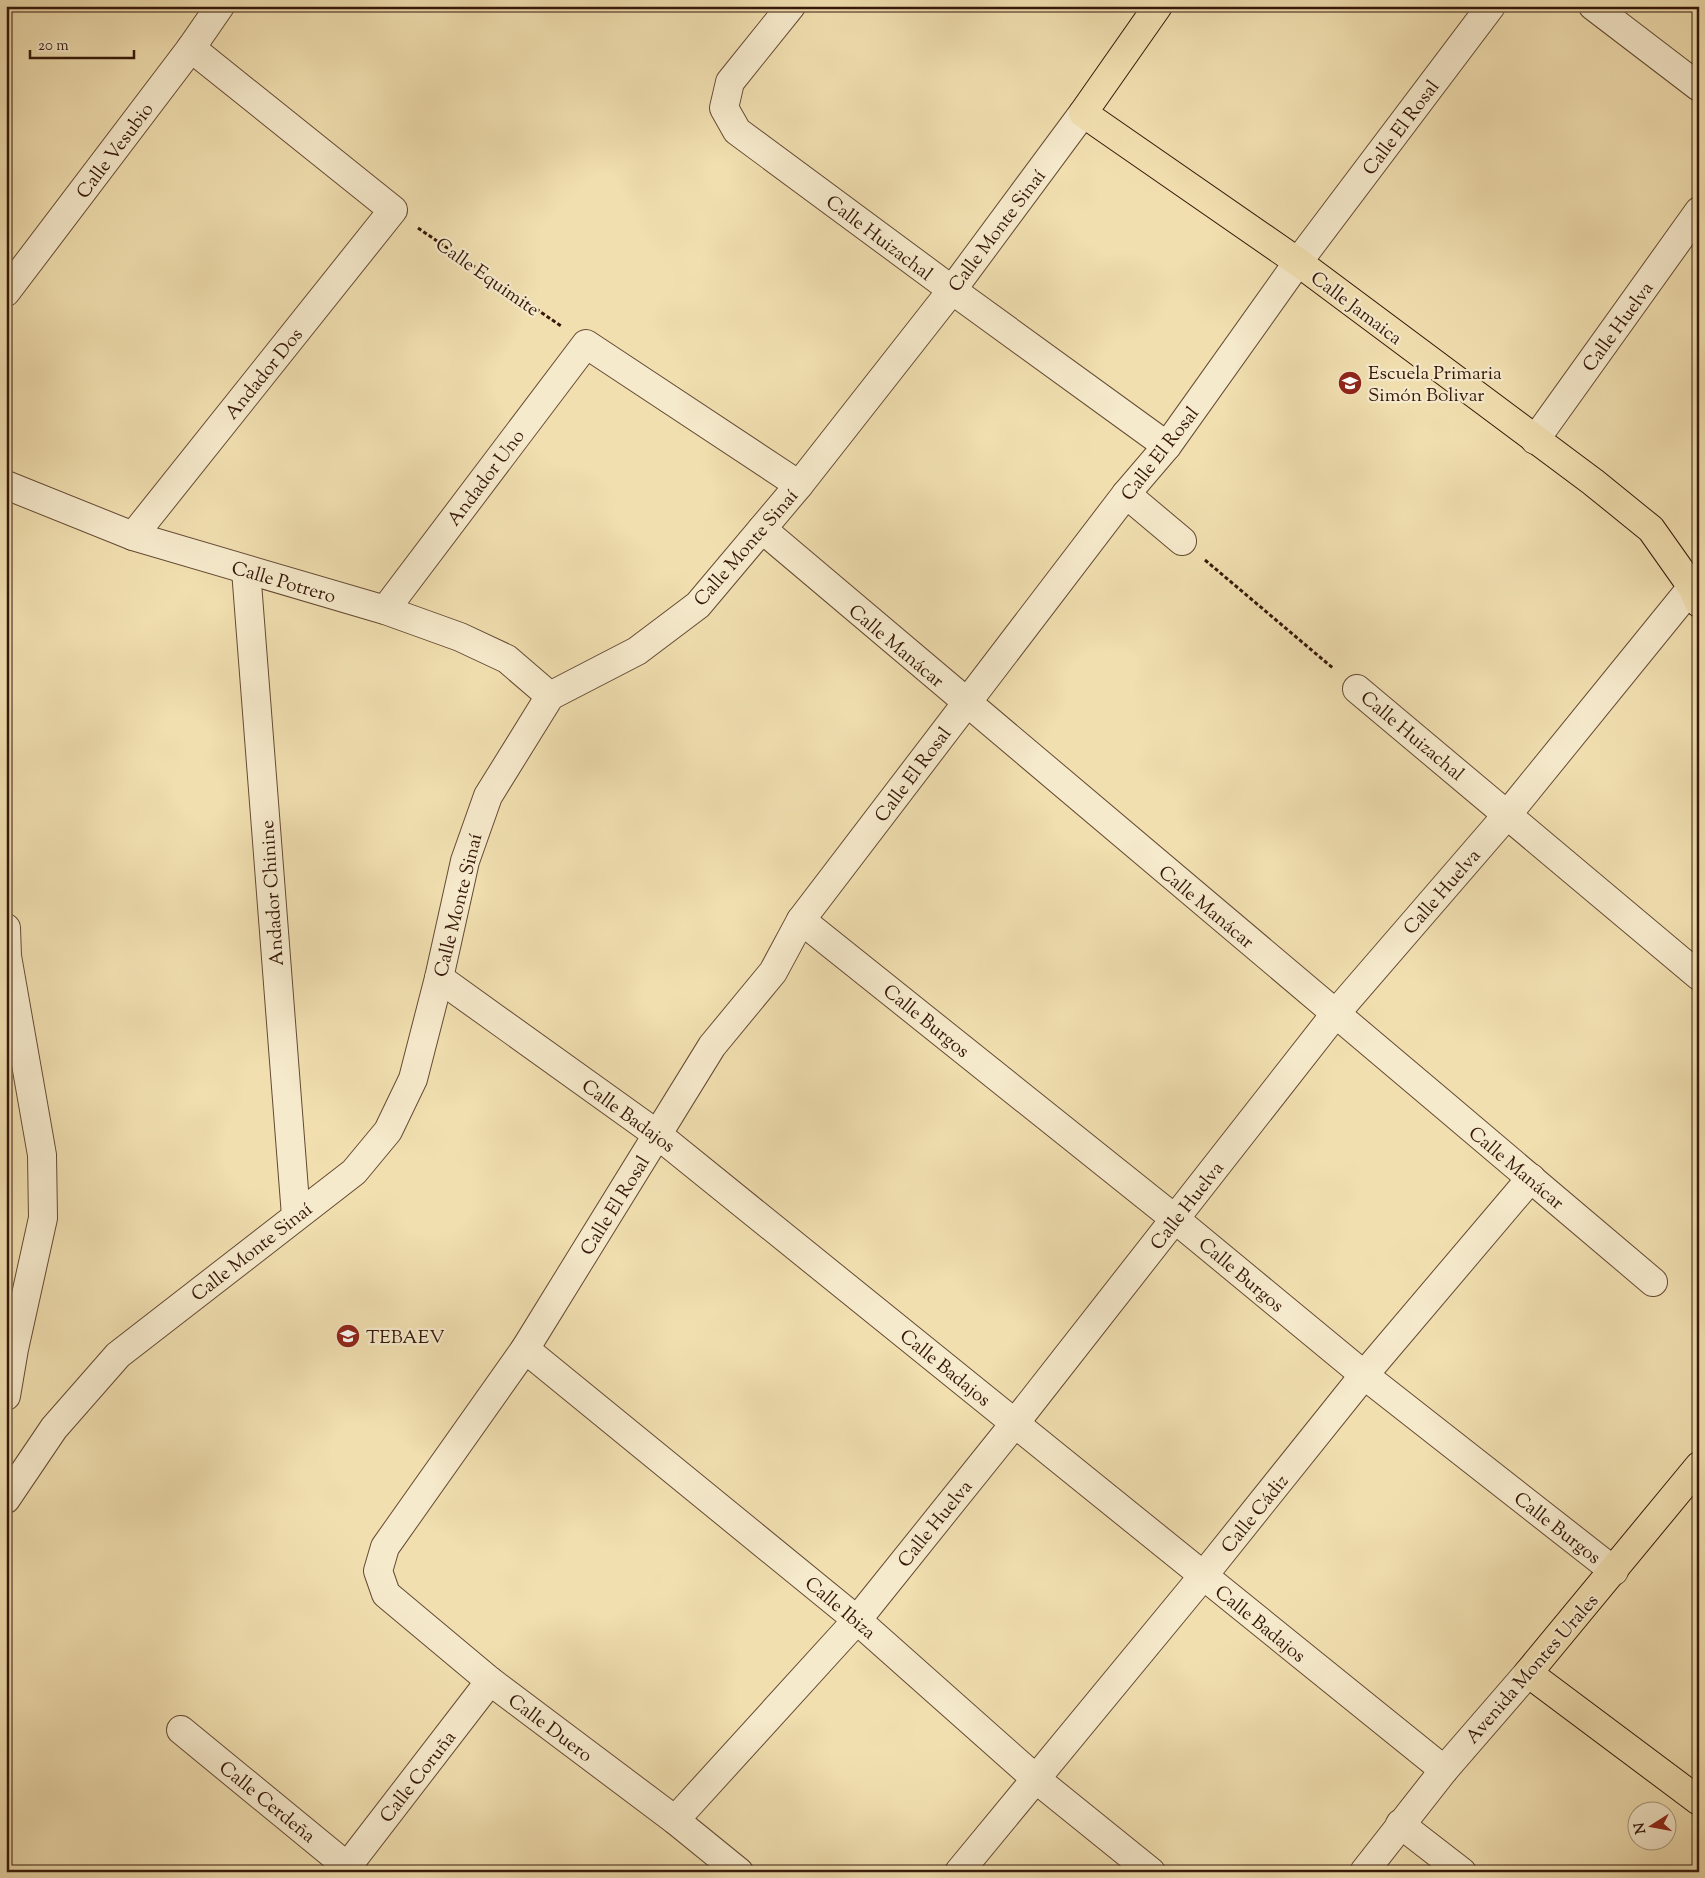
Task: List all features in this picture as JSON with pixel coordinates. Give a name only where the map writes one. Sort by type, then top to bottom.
[{"type":"main road","name":"Calle Monte Sinaí","points":[[1083,113],[1158,6]]},
{"type":"main road","name":"Calle Jamaica","points":[[1083,113],[1298,262],[1592,482],[1651,529],[1695,595]]},
{"type":"main road","name":"Avenida Montes Urales","points":[[1528,1673],[1699,1466]]},
{"type":"main road","points":[[1528,1673],[1699,1801]]},
{"type":"street","name":"Calle Vesubio","points":[[6,292],[191,48],[220,6]]},
{"type":"street","name":"Calle Huizachal","points":[[791,6],[730,82],[724,108],[737,131],[1167,446]]},
{"type":"street","name":"Calle El Rosal","points":[[378,1571],[384,1547],[525,1349],[712,1046],[772,972],[801,920],[1126,494],[1167,446],[1298,262],[1491,6]]},
{"type":"street","points":[[1593,6],[1699,87]]},
{"type":"street","points":[[191,48],[393,210]]},
{"type":"street","name":"Calle Monte Sinaí","points":[[6,1499],[54,1428],[118,1355],[354,1172],[388,1131],[413,1079],[439,978],[465,861],[488,796],[550,696],[637,651],[698,605],[799,485],[952,290],[1083,113]]},
{"type":"street","name":"Andador Dos","points":[[133,536],[393,210]]},
{"type":"street","name":"Calle Huelva","points":[[1535,440],[1699,211]]},
{"type":"street","points":[[586,344],[799,485]]},
{"type":"street","name":"Andador Uno","points":[[384,610],[586,344]]},
{"type":"street","name":"Calle Potrero","points":[[6,485],[133,536],[384,610],[460,637],[507,659],[550,696]]},
{"type":"street","points":[[1126,494],[1182,541]]},
{"type":"street","name":"Calle Manácar","points":[[762,529],[966,704],[1336,1013],[1653,1282]]},
{"type":"street","name":"Andador Chinine","points":[[246,570],[296,1216]]},
{"type":"street","name":"Calle Huelva","points":[[674,1820],[857,1620],[1015,1423],[1336,1013],[1695,595]]},
{"type":"street","name":"Calle Huizachal","points":[[1357,689],[1699,976]]},
{"type":"street","name":"Calle Burgos","points":[[801,920],[1175,1219],[1364,1375],[1614,1571]]},
{"type":"street","points":[[6,928],[7,955],[42,1155],[43,1209],[43,1218],[10,1347],[6,1396]]},
{"type":"street","name":"Calle Badajos","points":[[439,978],[658,1135],[1444,1770]]},
{"type":"street","name":"Calle Cádiz","points":[[959,1872],[1203,1576],[1364,1375],[1531,1178]]},
{"type":"street","name":"Calle Ibiza","points":[[525,1349],[857,1620],[1036,1779],[1151,1872]]},
{"type":"street","name":"Calle Duero","points":[[378,1571],[386,1594],[490,1681],[674,1820],[739,1872]]},
{"type":"street","name":"Avenida Montes Urales","points":[[1364,1872],[1444,1770],[1528,1673]]},
{"type":"street","name":"Calle Coruña","points":[[348,1870],[490,1681]]},
{"type":"street","name":"Calle Cerdeña","points":[[181,1730],[348,1870]]},
{"type":"street","points":[[1400,1824],[1462,1872]]},
{"type":"path","name":"Calle Equimite","points":[[393,210],[586,344]]},
{"type":"path","name":"Calle Huizachal","points":[[1182,541],[1357,689]]},
{"type":"place","name":"Escuela Primaria Simón Bolivar","points":[[1350,383]]},
{"type":"place","name":"TEBAEV","points":[[348,1336]]}]
